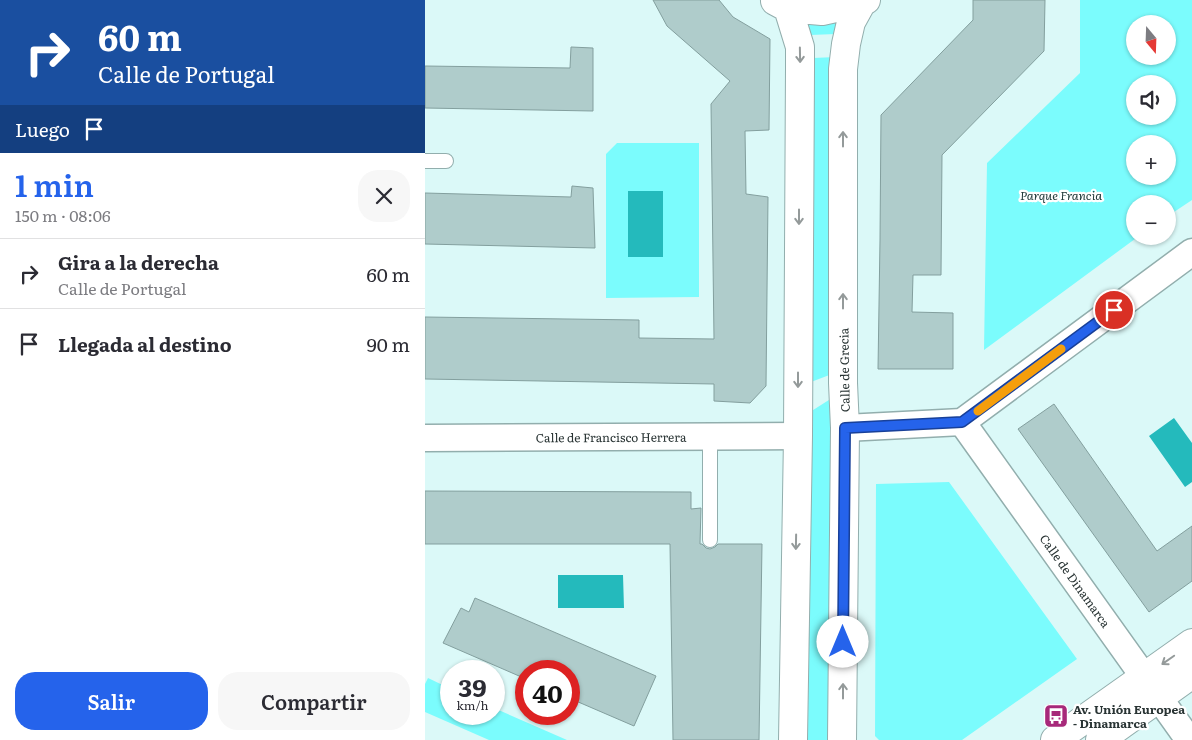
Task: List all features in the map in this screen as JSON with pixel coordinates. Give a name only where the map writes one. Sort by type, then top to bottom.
[{"type":"street","points":[[781,4],[822,12],[863,1]]},
{"type":"street","name":"Calle de Grecia","points":[[843,740],[845,428],[843,383],[843,68],[851,22],[863,1]]},
{"type":"street","points":[[781,4],[800,46],[798,436],[793,740]]},
{"type":"street","points":[[845,428],[962,422],[1192,252]]},
{"type":"street","name":"Calle de Dinamarca","points":[[962,422],[1189,740]]},
{"type":"street","name":"Calle de Francisco Herrera","points":[[425,438],[798,436]]},
{"type":"street","points":[[1100,740],[1192,644]]},
{"type":"street","points":[[1055,740],[1152,687],[1192,674]]},
{"type":"lane","points":[[425,162],[446,161]]},
{"type":"lane","points":[[709,437],[710,540]]},
{"type":"green space","name":"Parque Francia","points":[[1080,0],[1192,0],[1192,200],[1176,211],[1176,195],[1126,195],[1127,245],[984,350],[987,163],[1080,73]]},
{"type":"green space","points":[[842,18],[836,34],[810,35],[808,20]]},
{"type":"green space","points":[[836,57],[832,374],[811,382],[813,58]]},
{"type":"green space","points":[[617,143],[699,143],[699,297],[606,298],[606,154]]},
{"type":"green space","points":[[832,398],[830,740],[808,740],[810,412]]},
{"type":"green space","points":[[949,482],[1077,659],[962,740],[879,740],[875,736],[876,484]]},
{"type":"green space","points":[[428,678],[440,684],[440,719],[425,712],[425,684]]},
{"type":"green space","points":[[505,713],[515,717],[515,725],[533,725],[567,740],[489,740],[455,725],[505,725]]},
{"type":"shaded area","points":[[628,191],[663,191],[663,257],[628,257]]},
{"type":"shaded area","points":[[1174,418],[1192,443],[1192,482],[1185,487],[1149,436]]},
{"type":"shaded area","points":[[558,575],[623,575],[624,608],[558,608]]},
{"type":"building","points":[[653,0],[719,0],[733,17],[770,39],[769,130],[745,131],[746,194],[768,197],[766,386],[750,403],[714,401],[714,384],[425,379],[425,317],[639,320],[639,338],[714,339],[711,104],[730,81],[667,26]]},
{"type":"building","points":[[973,0],[1045,0],[1044,51],[942,155],[941,275],[913,275],[912,312],[953,313],[953,369],[878,369],[881,115],[973,20]]},
{"type":"building","points":[[571,47],[593,48],[593,111],[425,108],[425,66],[570,68]]},
{"type":"building","points":[[572,186],[593,188],[595,248],[425,244],[425,193],[571,197]]},
{"type":"building","points":[[1054,404],[1157,551],[1192,526],[1192,581],[1149,612],[1018,429]]},
{"type":"building","points":[[425,491],[691,492],[691,509],[701,508],[700,544],[710,549],[718,544],[762,544],[759,740],[673,740],[670,544],[425,544]]},
{"type":"building","points":[[475,598],[656,676],[634,726],[580,703],[580,660],[515,660],[515,674],[505,670],[505,660],[482,660],[443,643],[461,608],[469,612]]},
{"type":"slow traffic","points":[[978,411],[1061,349]]},
{"type":"place","name":"Av. Unión Europea - Dinamarca","points":[[1056,716]]},
{"type":"route","points":[[843,642],[845,428],[962,422],[1114,310]]}]
